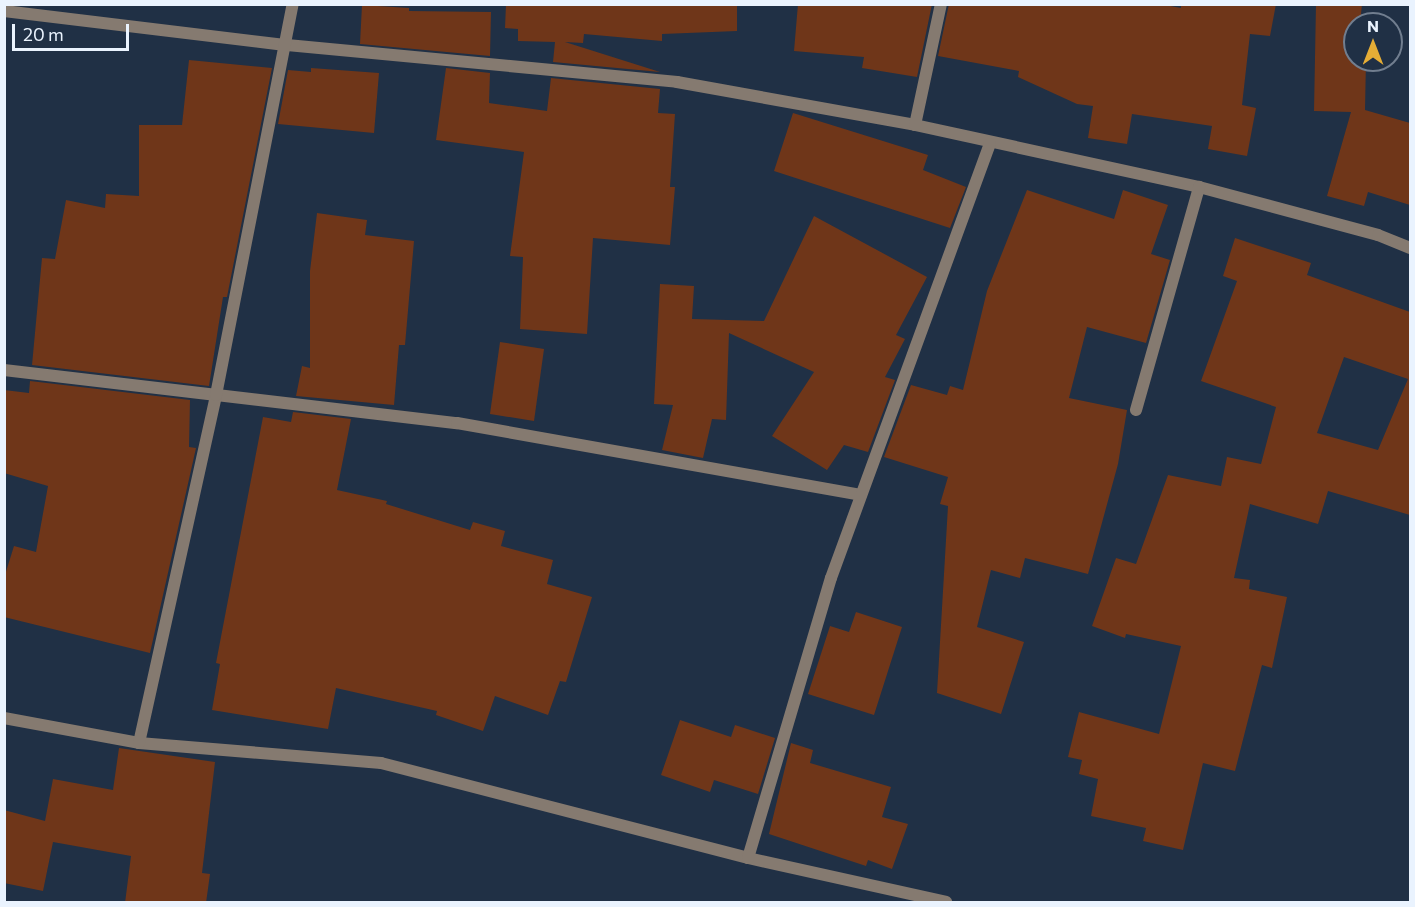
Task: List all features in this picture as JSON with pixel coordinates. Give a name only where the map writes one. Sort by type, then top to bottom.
[{"type":"street","points":[[140,743],[216,396],[287,45],[293,4]]},
{"type":"street","points":[[915,125],[941,4]]},
{"type":"street","points":[[4,11],[287,45],[677,82],[915,125],[990,144],[1198,187],[1378,235],[1410,248]]},
{"type":"street","points":[[748,858],[831,578],[990,144]]},
{"type":"street","points":[[1136,410],[1198,187]]},
{"type":"street","points":[[4,370],[457,423],[861,495]]},
{"type":"street","points":[[4,718],[140,743],[381,763],[748,858],[946,903]]},
{"type":"building","points":[[506,4],[737,4],[737,31],[662,34],[662,41],[584,34],[583,43],[565,42],[660,72],[553,62],[555,42],[518,41],[518,29],[505,28]]},
{"type":"building","points":[[798,4],[932,4],[917,77],[862,68],[864,57],[794,51]]},
{"type":"building","points":[[949,4],[1160,4],[1181,8],[1181,4],[1276,4],[1270,36],[1250,34],[1242,105],[1256,108],[1247,156],[1208,149],[1212,126],[1132,114],[1127,144],[1088,138],[1093,106],[1077,104],[1018,77],[1019,71],[938,56]]},
{"type":"building","points":[[1316,4],[1362,4],[1361,12],[1343,12],[1343,72],[1366,72],[1365,110],[1410,123],[1410,205],[1368,192],[1364,206],[1327,196],[1351,112],[1314,111]]},
{"type":"building","points":[[362,5],[409,8],[409,11],[491,12],[490,56],[360,44]]},
{"type":"building","points":[[189,60],[272,68],[227,297],[223,297],[209,386],[32,365],[42,258],[55,259],[66,200],[105,208],[106,194],[139,196],[139,125],[182,125]]},
{"type":"building","points":[[311,68],[379,73],[374,133],[278,124],[288,70],[311,72]]},
{"type":"building","points":[[446,68],[490,73],[489,103],[547,111],[551,78],[660,89],[658,113],[675,114],[670,187],[675,187],[670,245],[593,238],[587,334],[520,329],[523,257],[510,256],[524,152],[436,140]]},
{"type":"building","points":[[793,113],[928,155],[923,170],[966,187],[950,228],[774,171]]},
{"type":"building","points":[[1027,190],[1114,219],[1123,190],[1168,205],[1151,254],[1170,260],[1146,343],[1087,327],[1069,398],[1127,410],[1118,464],[1088,574],[1025,558],[1020,578],[991,570],[977,627],[1024,642],[1001,714],[937,693],[948,506],[940,504],[948,477],[884,457],[911,385],[947,395],[950,386],[963,390],[987,291]]},
{"type":"building","points":[[317,213],[367,220],[365,235],[414,241],[405,345],[399,345],[394,405],[296,396],[302,366],[310,368],[310,271]]},
{"type":"building","points":[[814,216],[927,277],[896,335],[905,339],[885,377],[895,380],[868,452],[844,445],[827,470],[772,436],[814,372],[729,333],[726,420],[712,419],[703,458],[662,450],[673,405],[654,404],[660,284],[694,286],[692,319],[764,321]]},
{"type":"building","points":[[1235,238],[1311,263],[1307,275],[1410,312],[1410,515],[1328,491],[1318,524],[1250,504],[1234,578],[1250,580],[1249,589],[1287,597],[1272,668],[1262,665],[1235,771],[1203,763],[1183,850],[1143,841],[1146,828],[1091,816],[1098,779],[1079,774],[1082,760],[1068,757],[1079,712],[1159,734],[1181,646],[1126,634],[1125,638],[1092,626],[1116,558],[1136,564],[1168,475],[1221,486],[1227,457],[1261,464],[1276,407],[1201,381],[1237,281],[1223,276]],"holes":[[[1344,357],[1408,379],[1378,450],[1317,433]]]},
{"type":"building","points":[[500,342],[544,349],[534,421],[490,414]]},
{"type":"building","points":[[30,381],[190,400],[189,447],[196,448],[150,653],[4,617],[4,578],[14,546],[36,552],[48,486],[4,473],[4,390],[29,393]]},
{"type":"building","points":[[293,412],[351,419],[337,490],[387,501],[386,504],[470,530],[473,522],[505,531],[501,546],[553,560],[547,584],[592,597],[566,682],[560,681],[548,715],[495,696],[483,731],[436,715],[437,711],[336,688],[328,729],[212,710],[220,664],[216,663],[263,417],[291,422]]},
{"type":"building","points":[[856,612],[902,627],[874,715],[808,694],[830,626],[849,632]]},
{"type":"building","points":[[680,720],[731,737],[735,725],[775,738],[758,794],[714,780],[710,792],[661,775]]},
{"type":"building","points":[[791,743],[813,750],[810,763],[891,787],[882,817],[908,824],[892,869],[868,860],[866,866],[769,834]]},
{"type":"building","points":[[119,748],[215,762],[202,873],[210,874],[206,903],[125,903],[131,856],[53,842],[43,891],[4,883],[4,810],[45,821],[53,779],[113,790]]}]
